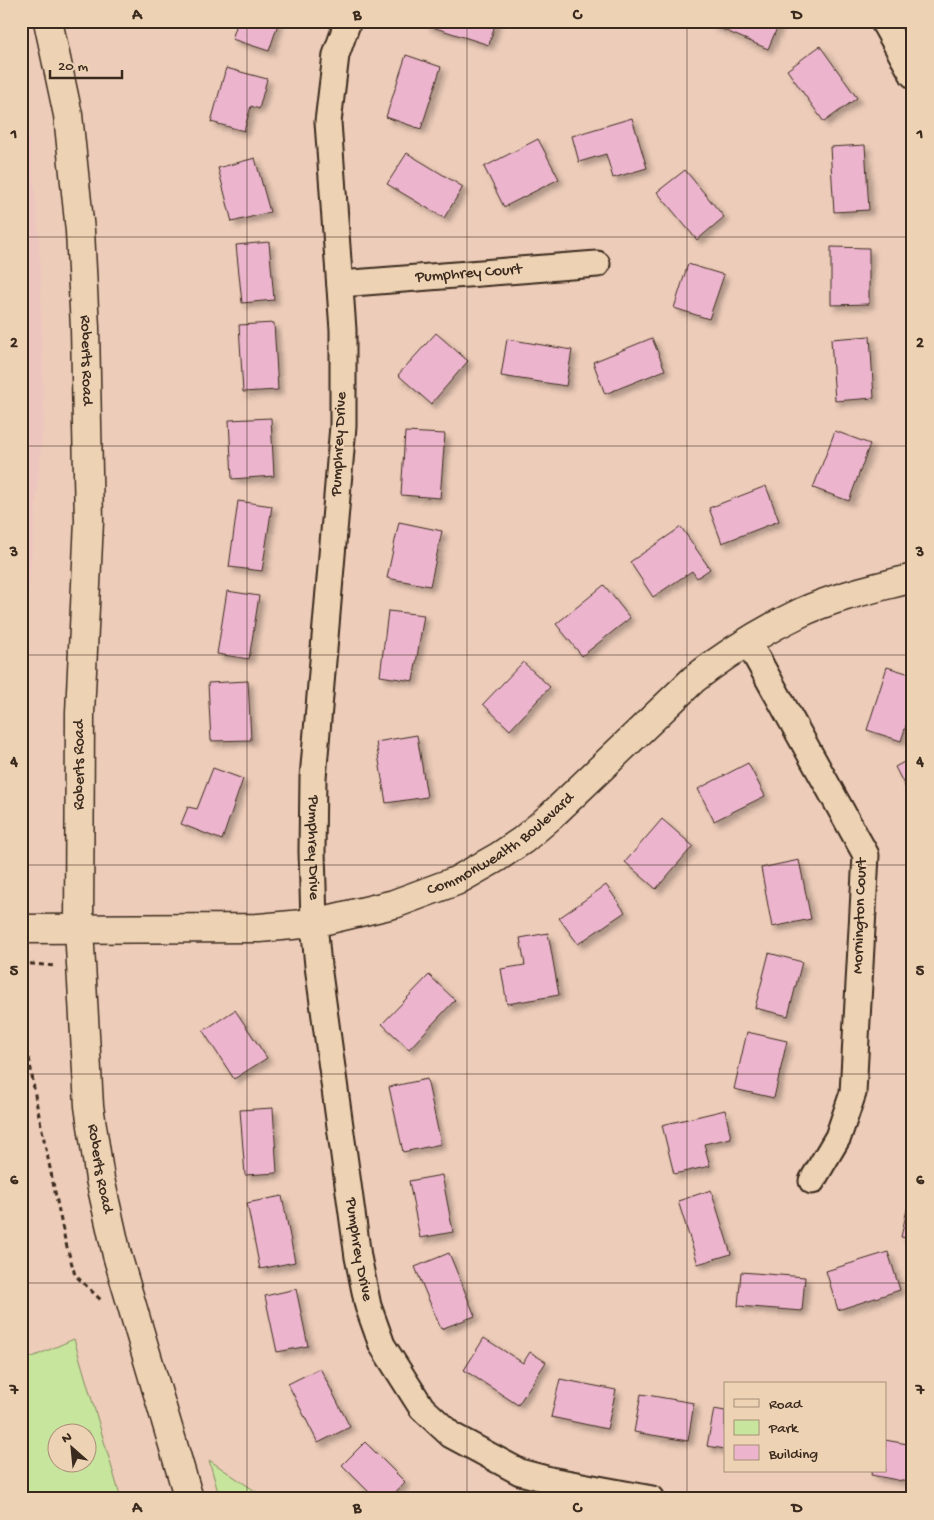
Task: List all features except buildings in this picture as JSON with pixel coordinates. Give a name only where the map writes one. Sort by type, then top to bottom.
[{"type":"main road","name":"Roberts Road","points":[[48,21],[68,115],[80,231],[85,328],[89,520],[80,713],[79,929],[89,1106],[100,1179],[117,1255],[189,1499]]},
{"type":"main road","name":"Commonwealth Boulevard","points":[[21,929],[259,928],[314,923],[394,904],[456,881],[523,840],[550,817],[694,679],[713,664],[748,642],[803,612],[857,592],[913,578]]},
{"type":"street","name":"Pumphrey Drive","points":[[348,21],[336,55],[328,122],[343,330],[343,426],[313,778],[312,851],[314,923],[318,966],[358,1257],[368,1306],[382,1345],[422,1408],[451,1435],[520,1472],[550,1480],[652,1499]]},
{"type":"street","points":[[883,21],[913,75]]},
{"type":"street","name":"Pumphrey Court","points":[[340,284],[596,264]]},
{"type":"street","name":"Mornington Court","points":[[748,642],[866,855],[853,1093],[838,1137],[812,1181]]},
{"type":"path","points":[[21,963],[56,966]]},
{"type":"path","points":[[21,1042],[29,1057],[36,1101],[65,1240],[75,1276],[104,1302]]},
{"type":"shaded area","points":[[21,94],[36,199],[40,259],[44,415],[21,675]]},
{"type":"green space","points":[[74,1339],[121,1499],[21,1499],[21,1362]]},
{"type":"green space","points":[[209,1460],[267,1499],[220,1499]]}]
